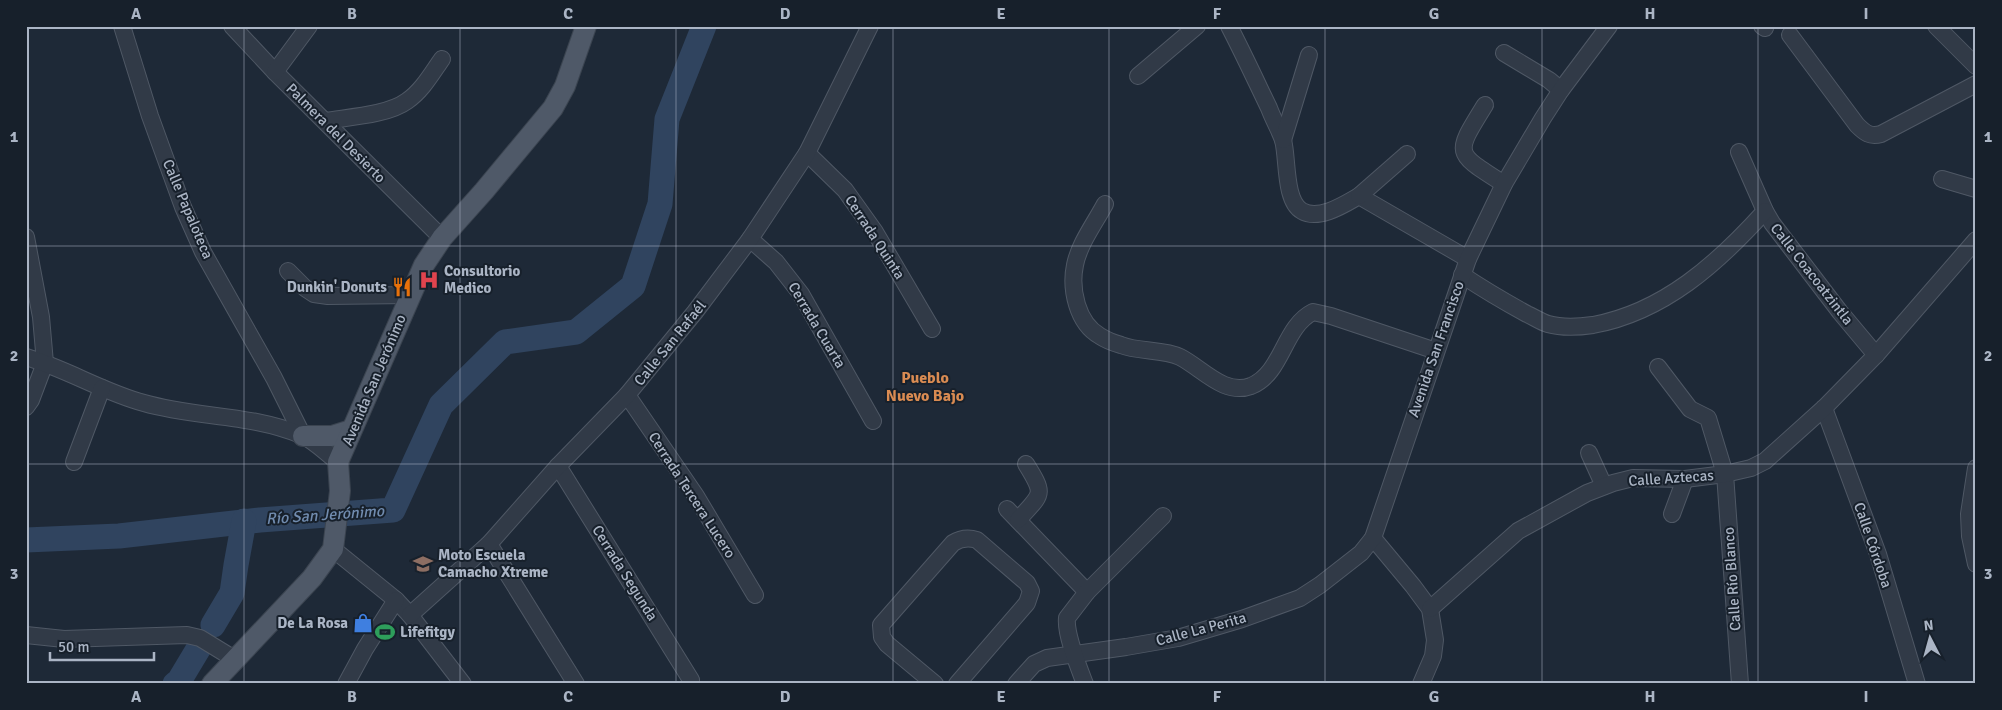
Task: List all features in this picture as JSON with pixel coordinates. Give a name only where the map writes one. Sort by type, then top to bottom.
[{"type":"main road","name":"Avenida San Jerónimo","points":[[334,541],[340,491],[338,462],[424,265],[442,238],[553,108],[565,86],[583,28]]},
{"type":"main road","points":[[303,436],[332,436],[351,430]]},
{"type":"main road","points":[[212,684],[312,578],[334,541]]},
{"type":"street","name":"Calle Papaloteca","points":[[122,26],[150,116],[183,207],[203,252],[274,378],[303,436]]},
{"type":"street","points":[[275,72],[309,26]]},
{"type":"street","name":"Calle San Rafaél","points":[[410,615],[489,544],[558,466],[628,395],[695,312],[750,239],[807,153],[870,26]]},
{"type":"street","points":[[1138,76],[1197,26]]},
{"type":"street","points":[[1229,26],[1283,140],[1291,191],[1295,204],[1303,212],[1312,214],[1325,212],[1359,196],[1407,154]]},
{"type":"street","name":"Avenida San Francisco","points":[[1372,538],[1468,258],[1504,184],[1561,90],[1609,26]]},
{"type":"street","points":[[1936,26],[1976,66]]},
{"type":"street","name":"Palmera del Desierto","points":[[233,27],[275,72],[442,238]]},
{"type":"street","points":[[1790,35],[1857,125],[1865,133],[1873,136],[1881,134],[1976,84]]},
{"type":"street","points":[[1504,53],[1549,80],[1561,90]]},
{"type":"street","points":[[1283,140],[1309,55]]},
{"type":"street","points":[[325,121],[394,108],[407,102],[415,95],[442,59]]},
{"type":"street","points":[[1486,105],[1467,134],[1463,150],[1467,160],[1504,184]]},
{"type":"street","points":[[1740,152],[1765,211]]},
{"type":"street","name":"Cerrada Quinta","points":[[807,153],[845,190],[875,232],[932,329]]},
{"type":"street","points":[[1942,180],[1976,189]]},
{"type":"street","points":[[1359,196],[1468,258]]},
{"type":"street","points":[[1105,204],[1080,251],[1075,266],[1076,303],[1086,325],[1099,336],[1122,346],[1178,356],[1226,387],[1238,388],[1260,381],[1269,373],[1301,320],[1313,312],[1331,316],[1436,351]]},
{"type":"street","name":"Calle Coacoatzintla","points":[[1462,275],[1506,303],[1548,324],[1579,327],[1606,322],[1633,314],[1682,288],[1741,238],[1765,211],[1796,255],[1876,355]]},
{"type":"street","points":[[26,237],[41,317],[45,363],[32,400],[26,407]]},
{"type":"street","name":"Cerrada Cuarta","points":[[750,239],[776,262],[801,294],[873,421]]},
{"type":"street","name":"Calle Aztecas","points":[[1430,609],[1518,531],[1587,493],[1633,478],[1685,479],[1725,474],[1751,468],[1765,461],[1824,408],[1876,355],[1975,243]]},
{"type":"street","points":[[288,271],[314,294],[328,296],[410,295]]},
{"type":"street","points":[[26,358],[45,363],[142,403],[178,412],[261,422],[303,436],[338,462]]},
{"type":"street","name":"Calle Río Blanco","points":[[1658,367],[1690,409],[1708,418],[1725,474],[1740,684]]},
{"type":"street","points":[[74,462],[102,388]]},
{"type":"street","name":"Cerrada Tercera Lucero","points":[[628,395],[696,496],[755,595]]},
{"type":"street","name":"Calle Córdoba","points":[[1824,408],[1878,554],[1917,684]]},
{"type":"street","points":[[1589,453],[1604,486]]},
{"type":"street","points":[[1026,464],[1040,491],[1036,499],[1012,515],[1087,592]]},
{"type":"street","name":"Cerrada Segunda","points":[[558,466],[691,680]]},
{"type":"street","points":[[1976,468],[1969,514],[1970,536],[1976,564]]},
{"type":"street","points":[[1672,514],[1685,479]]},
{"type":"street","points":[[1085,684],[1074,655],[1066,621],[1087,592],[1163,516]]},
{"type":"street","points":[[935,684],[887,644],[882,637],[881,626],[954,543],[965,538],[971,538],[977,540],[1027,583],[1031,592],[1027,602],[957,684]]},
{"type":"street","points":[[1372,538],[1430,609],[1435,640],[1433,656],[1422,684]]},
{"type":"street","name":"Calle La Perita","points":[[1016,684],[1034,664],[1046,658],[1178,638],[1300,598],[1361,553],[1372,538]]},
{"type":"street","points":[[334,541],[410,615],[460,682]]},
{"type":"street","points":[[489,544],[576,684]]},
{"type":"street","points":[[346,684],[365,648],[396,600]]},
{"type":"street","points":[[26,635],[35,638],[64,638],[187,635],[200,638],[236,660]]},
{"type":"waterway","name":"Río San Jerónimo","points":[[26,540],[119,536],[260,520],[393,510],[441,405],[505,342],[576,332],[633,286],[660,204],[667,119],[704,26]]},
{"type":"waterway","points":[[213,625],[232,593],[244,521]]},
{"type":"waterway","points":[[175,684],[179,681],[200,646]]},
{"type":"place","name":"Consultorio Medico","points":[[429,280]]},
{"type":"place","name":"Dunkin' Donuts","points":[[402,287]]},
{"type":"place","name":"Moto Escuela Camacho Xtreme","points":[[423,564]]},
{"type":"place","name":"De La Rosa","points":[[363,623]]},
{"type":"place","name":"Lifefitgy","points":[[385,632]]},
{"type":"district","name":"Pueblo Nuevo Bajo","points":[[925,387]]}]
